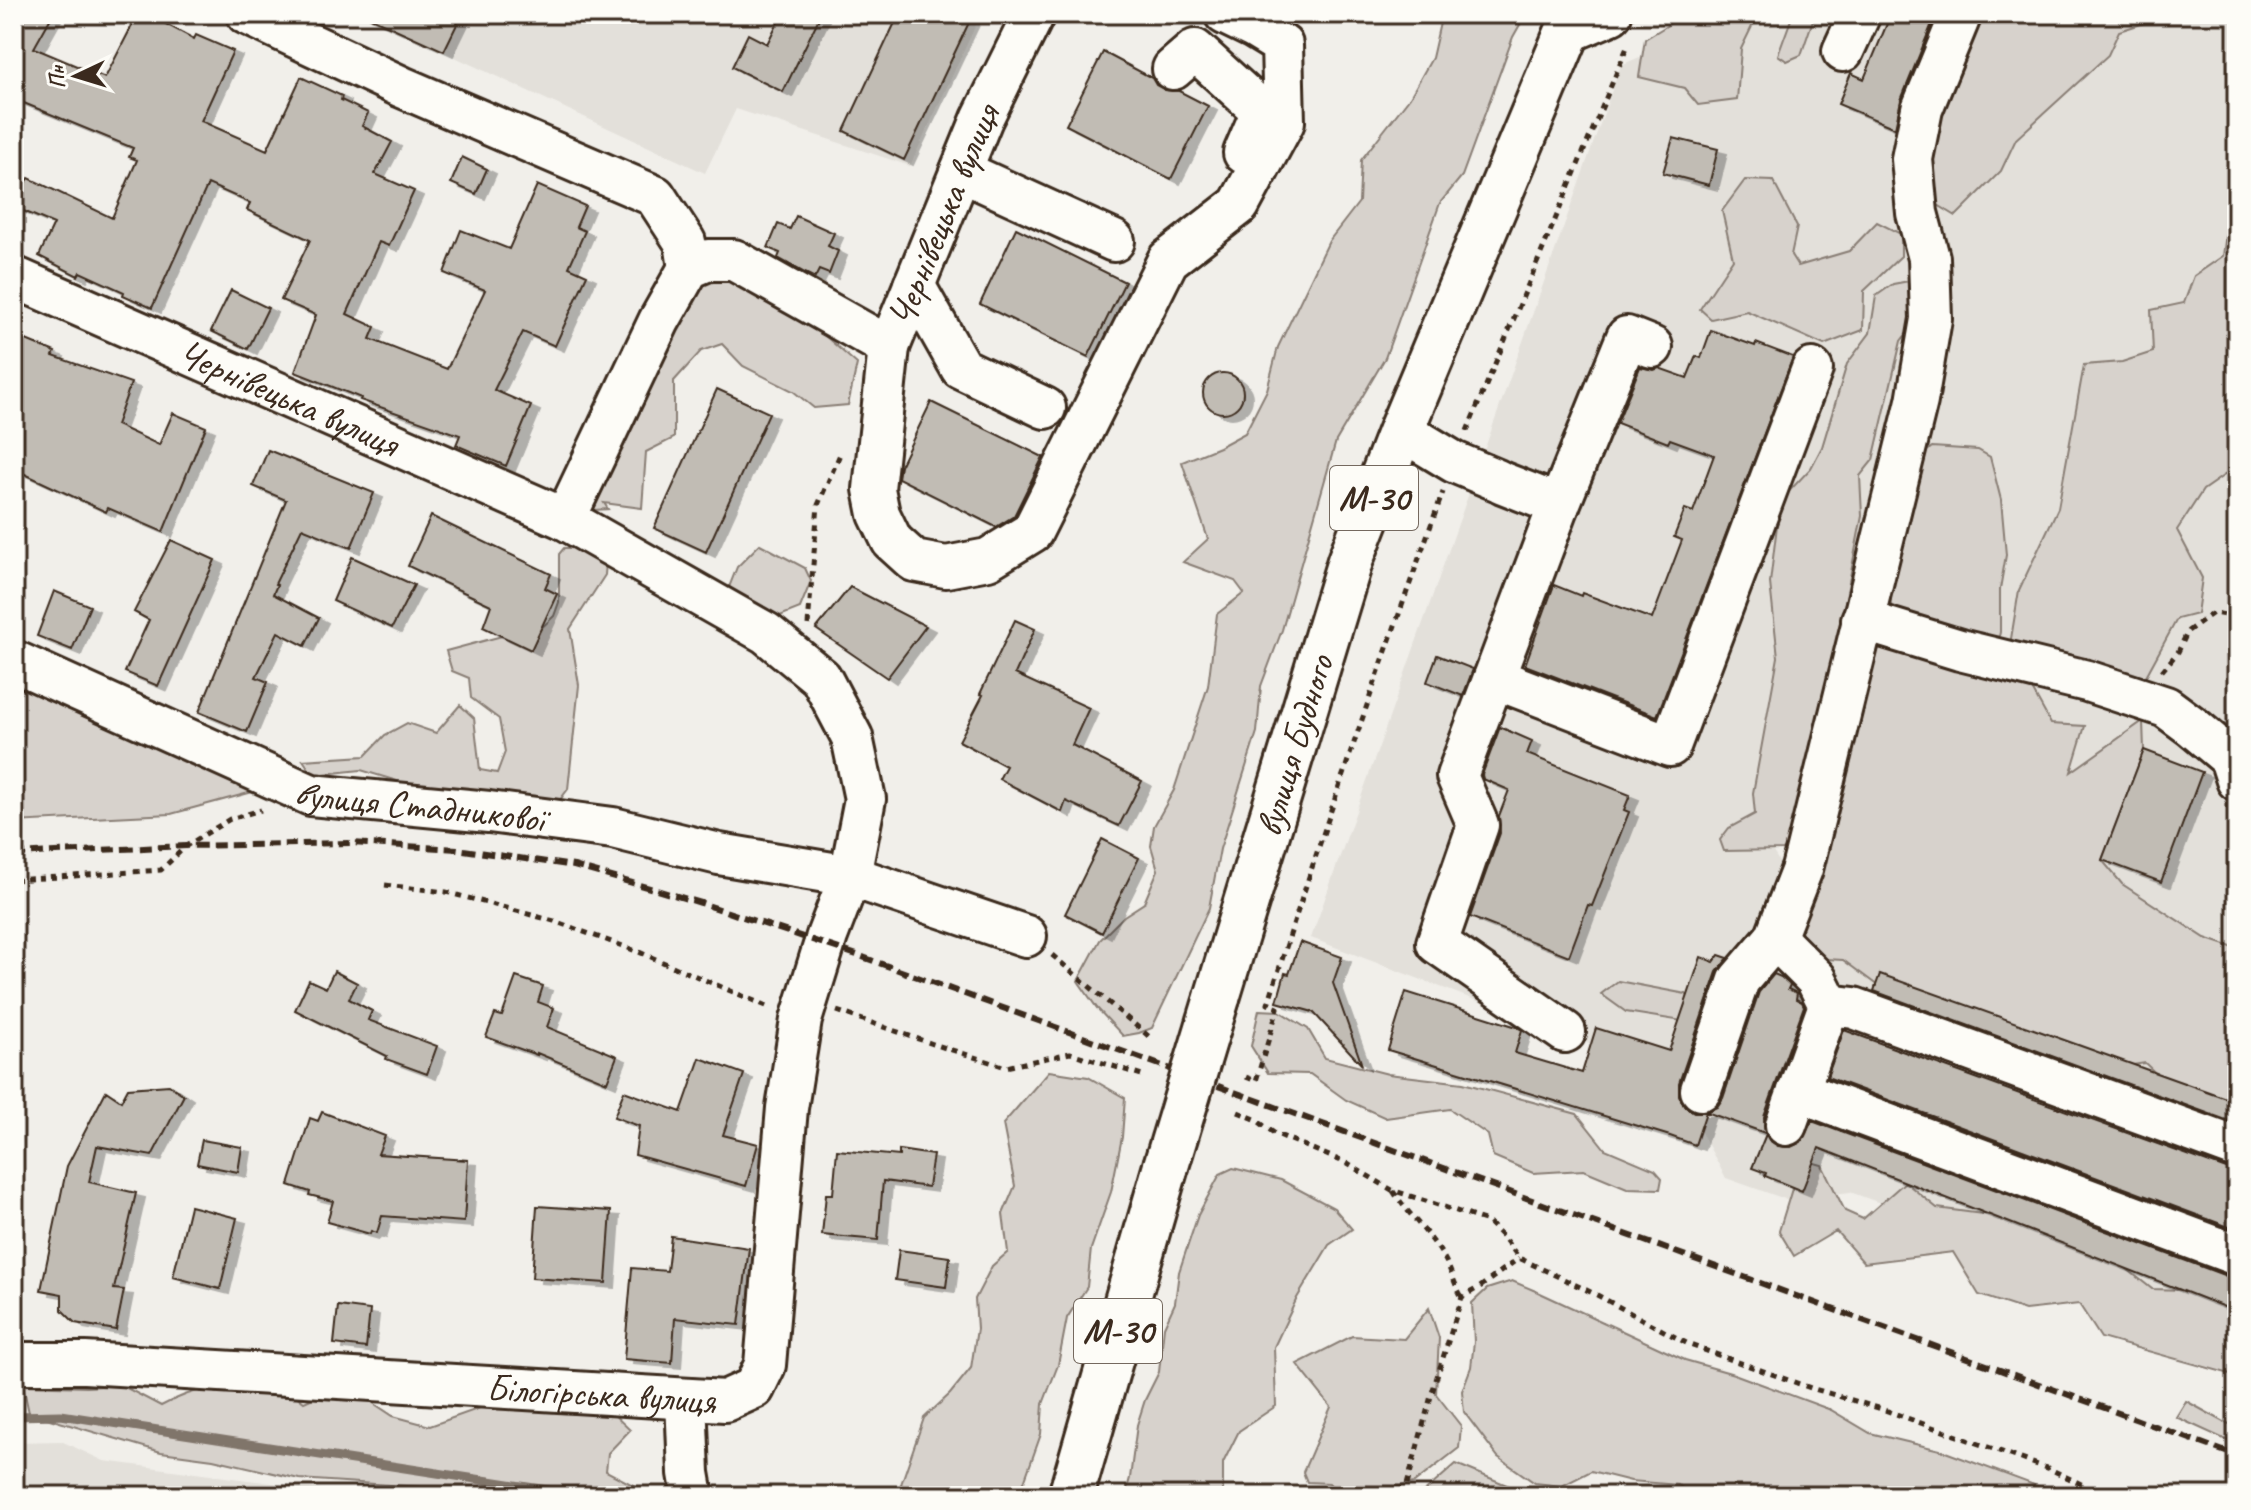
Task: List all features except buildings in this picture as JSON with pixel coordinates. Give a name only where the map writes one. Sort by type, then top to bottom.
[{"type":"highway","name":"вулиця Будного","points":[[1071,1496],[1166,1166],[1350,561],[1401,430],[1571,23]]},
{"type":"street","points":[[247,14],[402,87],[655,196],[685,242],[689,268],[659,321],[565,519]]},
{"type":"street","name":"Чернівецька вулиця","points":[[689,268],[708,260],[734,260],[889,347],[982,119],[1034,14]]},
{"type":"street","points":[[1212,14],[1184,60],[1262,111],[1225,196],[1220,220]]},
{"type":"street","points":[[889,347],[874,489],[879,514],[892,541],[914,561],[946,567],[988,559],[1032,532],[1168,260],[1239,205],[1284,122],[1282,45],[1225,14]]},
{"type":"street","points":[[1843,51],[1860,14]]},
{"type":"street","points":[[1701,1090],[1739,980],[1775,938],[1802,869],[1917,401],[1931,319],[1929,258],[1917,213],[1912,159],[1922,109],[1961,14]]},
{"type":"street","points":[[1571,23],[1620,28]]},
{"type":"street","points":[[961,171],[1114,241]]},
{"type":"street","name":"Чернівецька вулиця","points":[[14,277],[565,519],[766,633],[821,678],[852,737],[865,799],[850,876],[822,948]]},
{"type":"street","points":[[914,285],[961,368],[1045,408]]},
{"type":"street","points":[[1565,1032],[1437,943],[1478,825],[1457,776],[1559,505],[1627,337],[1652,347]]},
{"type":"street","points":[[1494,678],[1670,746],[1812,369]]},
{"type":"street","points":[[1401,430],[1454,462],[1559,505]]},
{"type":"street","points":[[1862,620],[1960,650],[2087,681],[2166,707],[2230,758],[2237,780]]},
{"type":"street","name":"вулиця Стадникової","points":[[14,661],[311,795],[489,812],[613,828],[719,854],[850,876],[1026,936]]},
{"type":"street","points":[[1775,938],[1816,979],[1829,1005],[1792,1108],[1926,1137],[2237,1255]]},
{"type":"street","name":"Білогірська вулиця","points":[[14,1363],[85,1363],[725,1401],[754,1388],[765,1365],[787,1108],[803,1010],[822,948]]},
{"type":"street","points":[[1829,1005],[1854,1008],[2237,1148]]},
{"type":"street","points":[[686,1399],[693,1496]]},
{"type":"path","points":[[1246,1077],[1256,1081],[1278,1008],[1268,1004],[1362,714],[1454,462],[1620,28]]},
{"type":"path","points":[[808,627],[818,505],[844,447]]},
{"type":"path","points":[[2143,700],[2178,652],[2188,631],[2213,613],[2237,617]]},
{"type":"path","points":[[14,880],[161,870],[186,846],[230,819],[311,795]]},
{"type":"path","points":[[385,885],[446,892],[554,921],[803,1010],[1006,1067],[1070,1053],[1142,1075]]},
{"type":"path","points":[[1026,936],[1061,961],[1152,1039]]},
{"type":"path","points":[[1238,1112],[1255,1119],[1274,1133],[1346,1163],[1392,1190],[1487,1221],[1519,1258],[1690,1345],[2052,1470],[2106,1496]]},
{"type":"path","points":[[1392,1190],[1445,1258],[1462,1297],[1404,1496]]},
{"type":"path","points":[[1462,1297],[1519,1258]]},
{"type":"shaded area","points":[[362,14],[981,14],[910,166],[736,109],[705,173]]},
{"type":"shaded area","points":[[1442,14],[1526,14],[1513,37],[1462,176],[1440,203],[1385,358],[1336,441],[1282,630],[1261,686],[1257,732],[1220,849],[1209,908],[1152,1028],[1123,1036],[1078,981],[1100,940],[1124,916],[1144,903],[1158,870],[1151,846],[1154,826],[1174,790],[1208,686],[1217,614],[1244,593],[1235,581],[1183,562],[1208,539],[1182,462],[1245,433],[1267,390],[1278,347],[1329,241],[1359,202],[1361,160],[1410,97],[1432,58]]},
{"type":"shaded area","points":[[1686,14],[1758,14],[1741,49],[1737,100],[1698,105],[1684,88],[1639,77],[1645,39]]},
{"type":"shaded area","points":[[1740,14],[2237,14],[2237,978],[1754,820],[1820,930],[2237,1087],[2237,1333],[1850,1192],[1788,1200],[1726,1178],[1671,1077],[1652,1067],[1311,938],[1621,65]]},
{"type":"shaded area","points":[[1793,14],[1815,14],[1801,55],[1787,61],[1778,55]]},
{"type":"shaded area","points":[[1957,14],[2162,14],[2157,19],[2119,31],[2108,55],[2016,139],[2001,171],[1956,216],[1915,191]]},
{"type":"shaded area","points":[[2237,148],[2237,462],[2233,469],[2203,490],[2177,530],[2202,578],[2197,614],[2177,619],[2146,676],[2117,681],[2009,651],[2019,590],[2058,508],[2084,365],[2122,362],[2153,352],[2151,310],[2184,303],[2194,276],[2223,256]]},
{"type":"shaded area","points":[[1745,180],[1773,181],[1797,227],[1791,255],[1798,266],[1849,251],[1877,222],[1901,234],[1901,256],[1864,291],[1863,330],[1824,345],[1747,311],[1711,319],[1700,309],[1733,259],[1722,211]]},
{"type":"shaded area","points":[[694,275],[745,278],[799,313],[857,364],[848,405],[814,408],[793,391],[743,366],[722,344],[701,351],[674,381],[674,438],[646,452],[642,508],[604,503],[608,509],[594,510],[591,481]]},
{"type":"shaded area","points":[[1925,278],[1930,303],[1901,341],[1873,460],[1860,476],[1862,516],[1832,669],[1807,762],[1798,836],[1783,850],[1724,851],[1720,840],[1729,828],[1755,814],[1753,793],[1778,657],[1770,583],[1780,501],[1811,468],[1822,447],[1847,364],[1870,333],[1876,296],[1893,284]]},
{"type":"shaded area","points":[[1932,447],[1978,450],[1990,457],[2001,500],[2006,555],[2000,589],[1997,647],[1891,610],[1890,523],[1920,457]]},
{"type":"shaded area","points":[[760,544],[805,568],[811,581],[800,608],[775,618],[726,595],[737,567]]},
{"type":"shaded area","points":[[564,548],[591,548],[606,562],[605,575],[570,629],[579,685],[568,789],[553,809],[476,805],[361,770],[313,775],[303,760],[365,756],[385,735],[407,723],[436,733],[460,705],[474,718],[480,770],[497,773],[505,752],[499,719],[471,698],[469,678],[452,671],[446,651],[513,633],[534,635],[554,616],[559,602],[559,554]]},
{"type":"shaded area","points":[[1865,643],[2028,682],[2051,724],[2085,726],[2071,772],[2143,721],[2144,750],[2102,860],[2122,884],[2205,938],[2237,949],[2237,1109],[2175,1092],[2145,1063],[2089,1072],[2002,1029],[1947,1028],[1928,1001],[1897,1000],[1843,960],[1809,958],[1798,941],[1796,904]]},
{"type":"shaded area","points":[[14,685],[271,787],[171,814],[14,822]]},
{"type":"shaded area","points":[[1618,981],[1686,994],[1690,999],[1682,1021],[1626,1012],[1601,994]]},
{"type":"shaded area","points":[[1259,1010],[1279,1011],[1308,1029],[1325,1058],[1388,1074],[1463,1083],[1577,1114],[1605,1149],[1655,1170],[1662,1178],[1660,1189],[1627,1188],[1584,1170],[1533,1173],[1493,1156],[1488,1135],[1450,1109],[1386,1118],[1346,1100],[1310,1074],[1268,1073],[1251,1046]]},
{"type":"shaded area","points":[[1049,1071],[1088,1077],[1125,1098],[1122,1137],[1111,1192],[1091,1249],[1087,1287],[1067,1318],[1058,1365],[1043,1404],[1041,1434],[1019,1496],[897,1496],[924,1418],[950,1394],[971,1368],[977,1329],[975,1299],[992,1266],[1008,1252],[1003,1214],[1015,1186],[1003,1124]]},
{"type":"shaded area","points":[[1811,1162],[1822,1165],[1845,1211],[1863,1219],[1905,1182],[1937,1208],[1990,1215],[2028,1214],[2093,1242],[2152,1289],[2184,1290],[2237,1310],[2237,1376],[2101,1338],[2079,1304],[2025,1310],[1979,1295],[1953,1252],[1864,1263],[1836,1231],[1794,1256],[1779,1231],[1795,1179]]},
{"type":"shaded area","points":[[1233,1168],[1281,1180],[1334,1208],[1352,1229],[1329,1245],[1297,1298],[1274,1347],[1276,1406],[1239,1431],[1223,1463],[1223,1496],[1125,1496],[1137,1425],[1159,1372],[1164,1327],[1175,1303],[1179,1272],[1198,1215],[1220,1174]]},
{"type":"shaded area","points":[[1512,1281],[1685,1360],[1734,1374],[1831,1410],[1870,1433],[1940,1450],[2064,1496],[1695,1496],[1678,1485],[1631,1481],[1591,1471],[1562,1486],[1535,1483],[1498,1457],[1464,1412],[1462,1391],[1471,1367],[1474,1342],[1472,1303],[1487,1289]]},
{"type":"shaded area","points":[[1429,1308],[1439,1338],[1436,1394],[1461,1426],[1459,1448],[1414,1483],[1356,1496],[1340,1496],[1329,1483],[1307,1482],[1303,1472],[1331,1407],[1297,1364],[1352,1336],[1404,1339]]},
{"type":"shaded area","points":[[277,1381],[304,1402],[324,1393],[352,1389],[393,1416],[430,1426],[497,1402],[611,1412],[630,1430],[608,1453],[606,1471],[654,1496],[434,1496],[420,1487],[299,1479],[213,1459],[161,1452],[29,1413],[23,1385],[121,1385],[161,1406],[204,1389]]},
{"type":"shaded area","points":[[2186,1401],[2228,1424],[2237,1418],[2237,1445],[2176,1417]]},
{"type":"shaded area","points":[[61,1441],[104,1461],[370,1496],[14,1496],[14,1442]]},
{"type":"shaded area","points":[[1456,1464],[1514,1488],[1541,1496],[1422,1496]]},
{"type":"waterway","points":[[14,1416],[61,1415],[567,1493],[570,1496]]},
{"type":"railway","points":[[14,854],[351,843],[457,849],[574,866],[701,903],[857,955],[2237,1456]]}]
